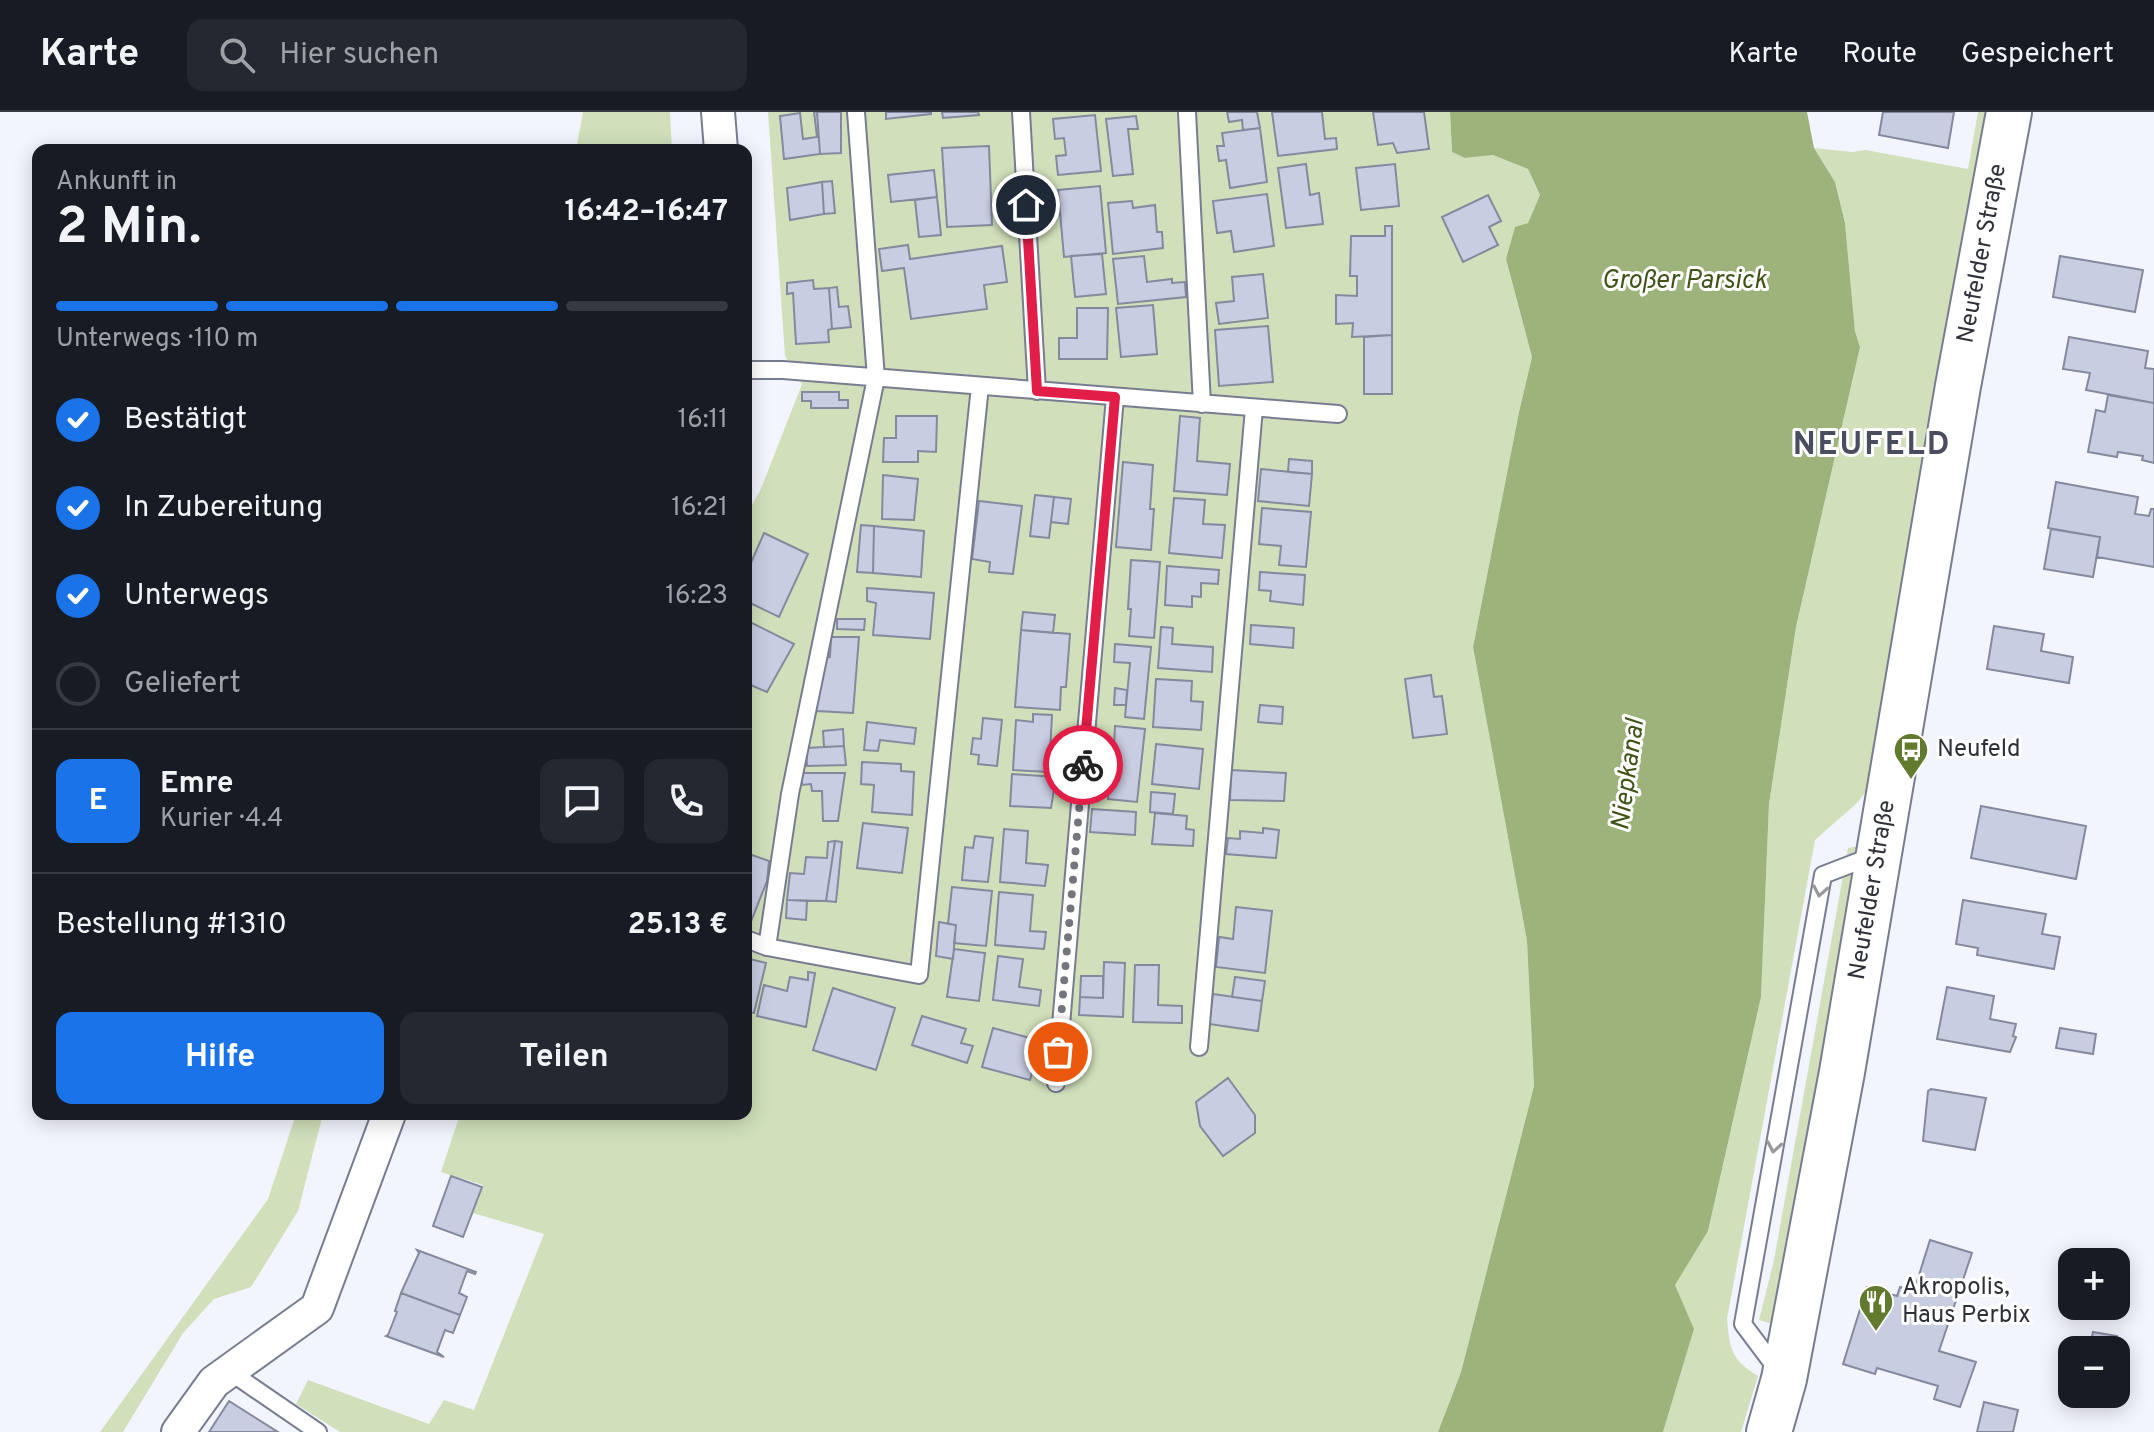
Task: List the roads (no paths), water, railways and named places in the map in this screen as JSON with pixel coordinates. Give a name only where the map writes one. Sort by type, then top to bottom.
[{"type":"main road","name":"Neufelder Straße","points":[[1769,1432],[1784,1379],[1880,853],[1958,386],[2009,112]]},
{"type":"street","points":[[718,112],[721,144]]},
{"type":"street","points":[[178,1432],[214,1382],[317,1308],[387,1120]]},
{"type":"lane","points":[[767,947],[790,794],[876,378],[856,112]]},
{"type":"lane","points":[[1021,112],[1037,391]]},
{"type":"lane","points":[[1187,112],[1202,404]]},
{"type":"lane","points":[[752,370],[1338,414]]},
{"type":"lane","points":[[752,941],[767,947],[919,975],[980,386]]},
{"type":"lane","points":[[1056,1083],[1115,397]]},
{"type":"lane","points":[[1199,1047],[1254,408]]},
{"type":"lane","points":[[229,1371],[318,1432]]},
{"type":"water","name":"Großer Parsick","points":[[1450,112],[1807,112],[1814,148],[1835,182],[1845,223],[1855,331],[1860,347],[1796,627],[1769,804],[1761,997],[1708,1231],[1675,1285],[1694,1329],[1663,1432],[1438,1432],[1461,1372],[1534,1086],[1527,941],[1473,647],[1532,357],[1506,259],[1515,227],[1528,223],[1540,195],[1528,169],[1493,155],[1465,158],[1452,152]]},
{"type":"place","name":"Neufeld","points":[[1911,781]]},
{"type":"place","name":"Akropolis, Haus Perbix","points":[[1876,1333]]},
{"type":"district","name":"NEUFELD","points":[[1872,446]]},
{"type":"water label","name":"Niepkanal","points":[[1629,775]]}]
